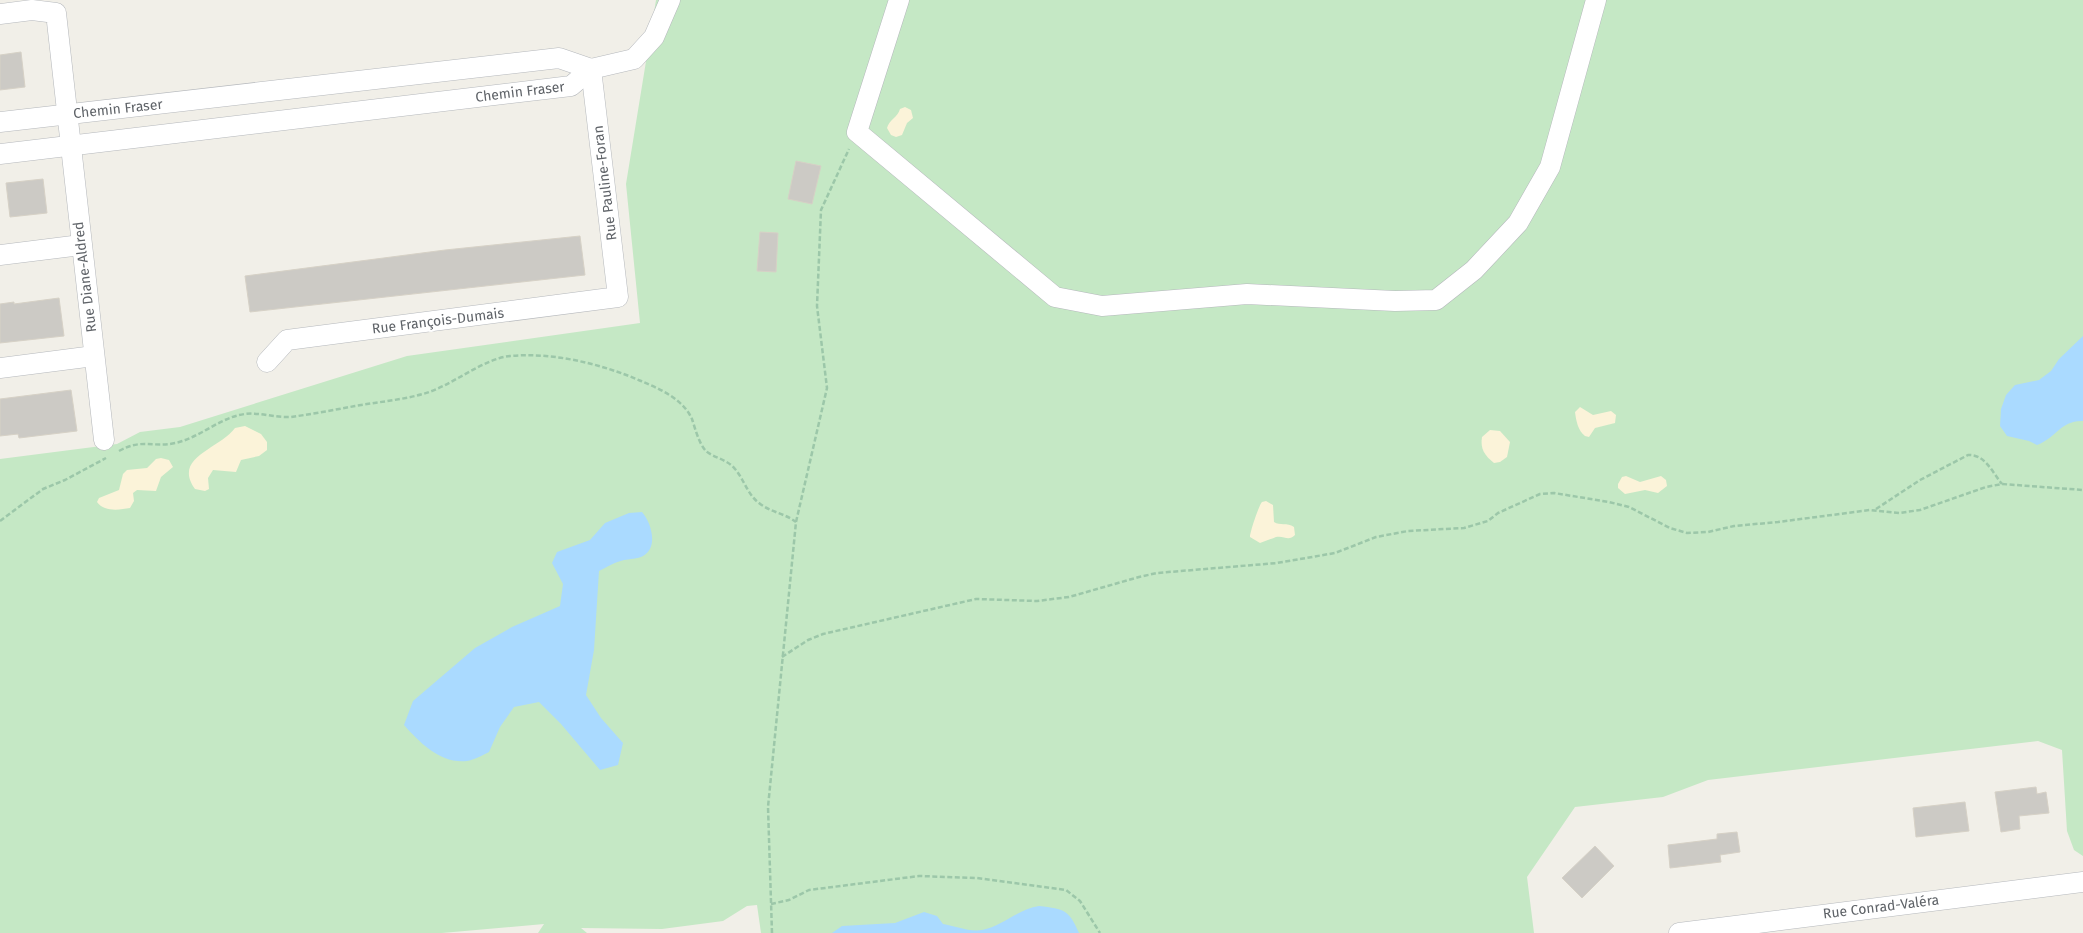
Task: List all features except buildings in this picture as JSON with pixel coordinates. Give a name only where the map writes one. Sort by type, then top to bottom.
[{"type":"street","points":[[591,70],[634,58],[654,37],[670,0]]},
{"type":"street","points":[[898,0],[858,132],[1055,297],[1102,306],[1246,294],[1395,301],[1436,300],[1474,270],[1518,222],[1550,167],[1596,0]]},
{"type":"street","name":"Rue Diane-Aldred","points":[[0,14],[32,10],[56,13],[94,356],[109,450]]},
{"type":"street","name":"Chemin Fraser","points":[[0,122],[559,58],[591,70]]},
{"type":"street","name":"Chemin Fraser","points":[[0,154],[70,144],[182,133],[571,86],[591,70]]},
{"type":"street","name":"Rue Pauline-Foran","points":[[591,70],[618,297]]},
{"type":"street","points":[[0,255],[81,245]]},
{"type":"street","name":"Rue François-Dumais","points":[[267,362],[287,340],[618,297]]},
{"type":"street","points":[[0,368],[94,356]]},
{"type":"street","name":"Rue Conrad-Valéra","points":[[1679,933],[2083,882]]},
{"type":"path","points":[[772,933],[768,807],[782,657],[796,522],[827,388],[817,306],[820,210],[858,132]]},
{"type":"path","points":[[0,521],[43,489],[65,480],[109,450],[137,443],[174,444],[200,435],[235,416],[257,414],[290,417],[410,397],[440,388],[495,360],[508,356],[542,356],[577,362],[619,373],[676,399],[690,416],[706,450],[727,461],[736,469],[757,502],[767,508],[786,514],[796,522]]},
{"type":"path","points":[[1874,510],[1920,480],[1968,455],[1976,454],[2002,484]]},
{"type":"path","points":[[782,657],[808,640],[823,634],[976,599],[1051,600],[1148,575],[1277,563],[1336,553],[1376,537],[1408,531],[1464,528],[1488,521],[1498,513],[1540,494],[1554,493],[1629,507],[1670,528],[1687,533],[1708,532],[1734,526],[1874,510],[1899,513],[1920,510],[1986,487],[2002,484],[2083,490]]},
{"type":"path","points":[[771,904],[789,900],[809,890],[919,876],[977,878],[1066,890],[1080,901],[1100,933]]},
{"type":"green space","points":[[656,0],[2083,0],[2083,856],[2074,850],[2067,831],[2062,750],[2038,741],[1708,780],[1663,797],[1575,807],[1527,877],[1534,933],[761,933],[757,905],[747,906],[723,921],[662,929],[581,928],[587,933],[538,933],[544,924],[442,933],[0,933],[0,459],[117,444],[140,432],[180,427],[407,356],[640,323],[626,184]]},
{"type":"sand","points":[[905,107],[911,110],[913,118],[907,123],[902,135],[896,137],[891,135],[887,128],[900,109]]},
{"type":"sand","points":[[1580,407],[1593,415],[1611,411],[1616,415],[1615,423],[1595,428],[1589,437],[1585,436],[1579,428],[1575,415],[1575,412]]},
{"type":"sand","points":[[245,426],[261,434],[267,442],[267,450],[259,456],[241,460],[236,472],[213,470],[208,478],[209,489],[205,491],[195,489],[190,478],[189,469],[194,461],[235,428]]},
{"type":"sand","points":[[1490,430],[1500,431],[1510,442],[1507,457],[1500,462],[1494,463],[1483,449],[1482,437]]},
{"type":"sand","points":[[156,459],[169,460],[173,467],[161,477],[156,491],[137,490],[133,493],[134,501],[130,508],[108,509],[97,502],[99,498],[119,490],[123,474],[127,470],[147,468]]},
{"type":"sand","points":[[1626,476],[1640,482],[1661,476],[1666,480],[1667,486],[1658,493],[1645,490],[1625,494],[1618,488],[1618,484],[1622,477]]},
{"type":"sand","points":[[1266,501],[1273,505],[1274,522],[1294,527],[1295,535],[1293,537],[1276,537],[1260,543],[1250,537],[1259,508],[1262,502]]},
{"type":"water","points":[[2083,336],[2083,421],[2069,423],[2037,445],[2029,441],[2007,436],[2000,426],[2001,409],[2006,395],[2015,385],[2039,380],[2051,371],[2059,359]]},
{"type":"water","points":[[642,512],[652,534],[651,547],[648,552],[641,557],[621,561],[599,571],[594,650],[586,695],[601,718],[623,743],[618,765],[600,770],[561,724],[539,702],[514,707],[500,727],[489,752],[467,761],[457,761],[440,756],[410,732],[404,725],[413,701],[475,648],[512,627],[560,606],[563,584],[552,563],[557,552],[590,540],[605,523],[629,513]]},
{"type":"water","points":[[1039,906],[1055,908],[1065,912],[1072,919],[1079,933],[832,933],[842,926],[895,923],[924,912],[937,916],[943,924],[967,930],[982,930],[997,925],[1024,910]]}]
